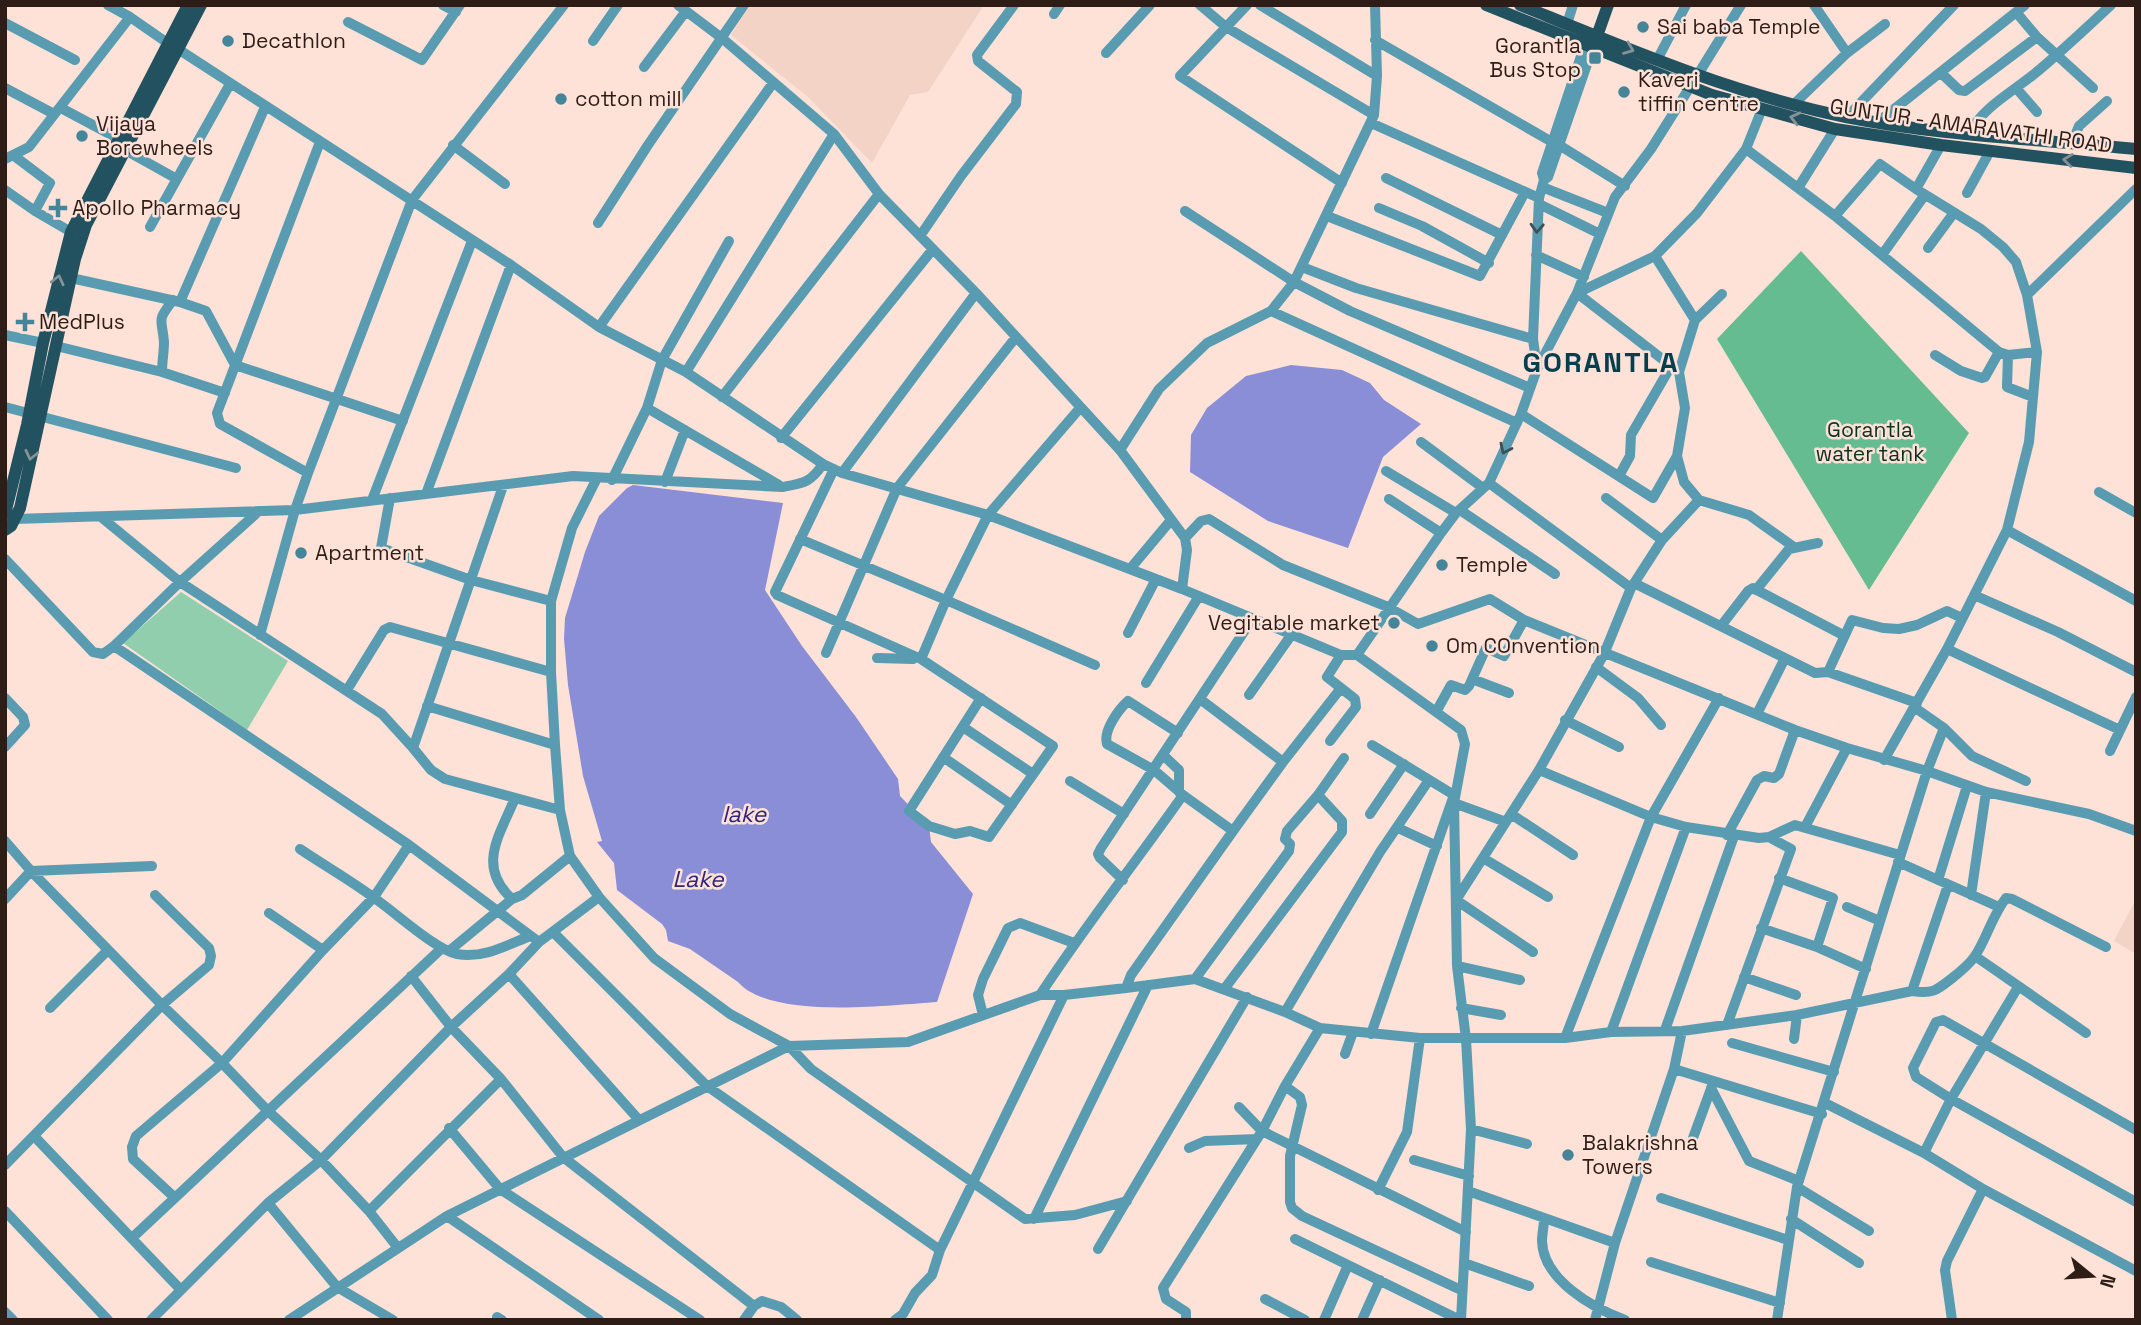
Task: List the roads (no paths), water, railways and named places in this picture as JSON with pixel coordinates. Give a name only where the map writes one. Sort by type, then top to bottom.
[{"type":"main road","points":[[174,47],[188,5]]},
{"type":"main road","points":[[5,530],[35,415],[71,232],[122,145],[174,47],[201,5]]},
{"type":"main road","name":"GUNTUR - AMARAVATHI ROAD","points":[[1486,5],[1657,60],[1694,81],[1847,117],[1968,134],[2136,149]]},
{"type":"main road","name":"GUNTUR - AMARAVATHI ROAD","points":[[1521,5],[1567,24],[1591,40],[1762,109],[1835,129],[1941,145],[2136,168]]},
{"type":"main road","points":[[1591,40],[1608,5]]},
{"type":"main road","points":[[49,345],[86,225],[122,145]]},
{"type":"main road","points":[[10,516],[9,482],[35,415]]},
{"type":"street","points":[[108,5],[412,200],[599,327],[686,372],[822,464],[988,515],[1182,589],[1341,655],[1357,655],[1461,730],[1465,744],[1454,799],[1371,1034]]},
{"type":"street","points":[[348,22],[422,60],[458,8],[443,5]]},
{"type":"street","points":[[260,635],[295,510],[412,200],[564,5]]},
{"type":"street","points":[[593,41],[618,5]]},
{"type":"street","points":[[598,223],[744,5]]},
{"type":"street","points":[[920,236],[961,176],[1016,104],[1017,92],[978,61],[977,55],[1014,5]]},
{"type":"street","points":[[1106,53],[1150,5]]},
{"type":"street","points":[[1200,5],[1226,27],[1372,119],[1525,192],[1600,234]]},
{"type":"street","points":[[1247,5],[1180,76],[1342,183]]},
{"type":"street","points":[[1260,5],[1377,76]]},
{"type":"street","points":[[1120,450],[1159,389],[1207,343],[1272,311],[1294,282],[1372,119],[1377,76],[1375,5]]},
{"type":"street","points":[[1567,24],[1573,5]]},
{"type":"street","points":[[1657,60],[1686,5]]},
{"type":"street","points":[[1357,655],[1441,533],[1486,485],[1519,419],[1537,369],[1577,293],[1615,197],[1651,149],[1741,5]]},
{"type":"street","points":[[1814,5],[1847,53]]},
{"type":"street","points":[[1847,117],[1954,5]]},
{"type":"street","points":[[1968,134],[1982,114],[2057,55],[2111,5]]},
{"type":"street","points":[[644,67],[682,8],[723,39],[834,134],[878,194],[976,293],[1120,450],[1185,538],[1187,550],[1182,589]]},
{"type":"street","points":[[1878,122],[2020,8],[2037,37],[2093,88]]},
{"type":"street","points":[[9,157],[29,147],[130,17]]},
{"type":"street","points":[[5,23],[75,60]]},
{"type":"street","points":[[1793,105],[1847,53],[1885,24]]},
{"type":"street","points":[[1941,74],[1959,90],[1965,91],[2037,37]]},
{"type":"street","points":[[1375,40],[1556,143],[1625,186]]},
{"type":"street","points":[[1537,369],[1533,339],[1539,201],[1591,40]]},
{"type":"street","points":[[599,327],[773,83]]},
{"type":"street","points":[[150,227],[230,85]]},
{"type":"street","points":[[5,88],[122,145],[177,179]]},
{"type":"street","points":[[2016,88],[2037,112]]},
{"type":"street","points":[[2072,143],[2079,126],[2106,101]]},
{"type":"street","points":[[162,372],[162,315],[177,301],[265,107]]},
{"type":"street","points":[[1577,293],[1655,256],[1697,213],[1746,149],[1762,109]]},
{"type":"street","points":[[1798,188],[1835,129]]},
{"type":"street","points":[[686,372],[834,134]]},
{"type":"street","points":[[308,473],[220,424],[217,413],[320,142]]},
{"type":"street","points":[[453,145],[505,184]]},
{"type":"street","points":[[1882,255],[1920,193],[1941,145]]},
{"type":"street","points":[[1746,149],[1835,216],[2003,354],[2037,352]]},
{"type":"street","points":[[1967,193],[1990,151]]},
{"type":"street","points":[[9,157],[50,183],[35,211]]},
{"type":"street","points":[[1835,216],[1880,164],[1920,193],[1980,229],[2003,247],[2016,262],[2027,295],[2037,352],[2029,442],[2007,530],[1947,649],[1884,760]]},
{"type":"street","points":[[1386,177],[1502,235]]},
{"type":"street","points":[[1543,183],[1608,213]]},
{"type":"street","points":[[2027,295],[2136,189]]},
{"type":"street","points":[[5,190],[71,232]]},
{"type":"street","points":[[1327,216],[1482,275],[1525,192]]},
{"type":"street","points":[[722,397],[878,194]]},
{"type":"street","points":[[1379,208],[1430,230],[1489,263]]},
{"type":"street","points":[[1185,211],[1294,282],[1359,316],[1530,388]]},
{"type":"street","points":[[1928,248],[1953,214]]},
{"type":"street","points":[[372,500],[472,241]]},
{"type":"street","points":[[612,480],[647,408],[662,360],[729,241]]},
{"type":"street","points":[[781,438],[933,249]]},
{"type":"street","points":[[1536,255],[1584,277]]},
{"type":"street","points":[[1655,256],[1695,320]]},
{"type":"street","points":[[426,494],[511,265]]},
{"type":"street","points":[[1302,267],[1371,292],[1533,339]]},
{"type":"street","points":[[71,278],[177,301],[206,311],[235,365],[403,421]]},
{"type":"street","points":[[976,293],[838,471],[775,592],[921,659],[981,698],[1053,746],[989,837],[970,831],[955,834],[929,826],[909,811],[981,698]]},
{"type":"street","points":[[1272,311],[1519,419],[1653,498],[1677,456],[1685,408],[1675,369],[1577,293]]},
{"type":"street","points":[[1619,476],[1630,456],[1631,435],[1675,369],[1695,320],[1721,294]]},
{"type":"street","points":[[5,335],[162,372],[225,393]]},
{"type":"street","points":[[827,653],[897,488],[1016,337]]},
{"type":"street","points":[[1935,355],[1961,371],[1982,379],[2003,354]]},
{"type":"street","points":[[2003,354],[2007,387],[2033,397]]},
{"type":"street","points":[[5,407],[236,468]]},
{"type":"street","points":[[647,408],[782,487]]},
{"type":"street","points":[[921,659],[946,600],[988,515],[1080,408]]},
{"type":"street","points":[[666,482],[685,430]]},
{"type":"street","points":[[1421,442],[1632,585],[1815,673],[1828,672],[1916,705],[1972,755],[2026,781]]},
{"type":"street","points":[[1677,456],[1684,482],[1699,500],[1749,515],[1794,547]]},
{"type":"street","points":[[10,516],[100,517],[295,510],[573,476],[782,487],[806,483],[822,464]]},
{"type":"street","points":[[1386,471],[1458,512],[1555,574]]},
{"type":"street","points":[[597,478],[572,528],[551,601],[551,672],[560,810],[570,856],[599,897],[654,958],[730,1014],[789,1045],[811,1069],[1025,1219],[1087,1213],[1127,1201]]},
{"type":"street","points":[[413,748],[503,486]]},
{"type":"street","points":[[2099,492],[2136,513]]},
{"type":"street","points":[[390,498],[381,548],[471,580],[551,601]]},
{"type":"street","points":[[1606,498],[1662,540]]},
{"type":"street","points":[[1390,499],[1441,533]]},
{"type":"street","points":[[1456,900],[1539,770],[1604,654],[1632,585],[1662,540],[1699,500]]},
{"type":"street","points":[[5,559],[93,652],[103,654],[259,511]]},
{"type":"street","points":[[100,517],[180,582],[388,719],[431,769],[445,779],[560,810]]},
{"type":"street","points":[[1185,538],[1201,521],[1209,519],[1283,565],[1388,607],[1418,624],[1490,599],[1524,620],[1795,730],[1986,792],[2089,814],[2136,831]]},
{"type":"street","points":[[1130,569],[1171,520]]},
{"type":"street","points":[[2007,530],[2136,601]]},
{"type":"street","points":[[800,540],[1095,665]]},
{"type":"street","points":[[1756,590],[1786,553],[1794,547],[1818,543]]},
{"type":"street","points":[[1128,633],[1156,579]]},
{"type":"street","points":[[1721,626],[1753,588],[1843,635]]},
{"type":"street","points":[[1973,595],[2058,632],[2136,672]]},
{"type":"street","points":[[1146,682],[1199,596]]},
{"type":"street","points":[[1828,672],[1852,620],[1891,630],[1917,625],[1947,611],[1962,618]]},
{"type":"street","points":[[1123,880],[1098,854],[1253,618]]},
{"type":"street","points":[[1436,712],[1451,685],[1465,690],[1486,649],[1504,656],[1524,620]]},
{"type":"street","points":[[347,690],[384,629],[390,627],[551,672]]},
{"type":"street","points":[[1249,695],[1292,635]]},
{"type":"street","points":[[114,646],[409,845],[534,939]]},
{"type":"street","points":[[1947,649],[2120,730]]},
{"type":"street","points":[[1330,741],[1356,707],[1355,699],[1327,677],[1341,655]]},
{"type":"street","points":[[877,658],[921,659]]},
{"type":"street","points":[[1757,714],[1785,658]]},
{"type":"street","points":[[1596,667],[1638,698],[1661,725]]},
{"type":"street","points":[[1472,679],[1509,693]]},
{"type":"street","points":[[1126,988],[1131,975],[1233,831],[1341,688]]},
{"type":"street","points":[[2110,751],[2136,697]]},
{"type":"street","points":[[5,698],[23,717],[25,725],[5,747]]},
{"type":"street","points":[[1565,1038],[1651,817],[1719,698]]},
{"type":"street","points":[[1200,699],[1283,762]]},
{"type":"street","points":[[1178,733],[1132,702],[1125,702],[1105,739],[1107,744],[1154,770],[1181,794],[1233,831]]},
{"type":"street","points":[[427,706],[555,745]]},
{"type":"street","points":[[1565,720],[1619,747]]},
{"type":"street","points":[[962,727],[1033,774]]},
{"type":"street","points":[[1777,1320],[1798,1184],[1899,858],[1944,728]]},
{"type":"street","points":[[1665,1030],[1730,835],[1756,780],[1764,776],[1774,778],[1779,774],[1795,730]]},
{"type":"street","points":[[1372,745],[1429,780],[1454,799],[1508,818],[1573,855]]},
{"type":"street","points":[[1805,827],[1847,748]]},
{"type":"street","points":[[1040,995],[1181,794],[1179,770],[1163,755]]},
{"type":"street","points":[[943,757],[1012,804]]},
{"type":"street","points":[[1195,979],[1289,851],[1290,844],[1284,835],[1318,795],[1344,758]]},
{"type":"street","points":[[1370,814],[1404,764]]},
{"type":"street","points":[[1539,770],[1651,817],[1730,835],[1769,837],[1791,849],[1727,1025]]},
{"type":"street","points":[[1285,1012],[1380,852],[1429,780]]},
{"type":"street","points":[[1070,781],[1124,814]]},
{"type":"street","points":[[1912,991],[1967,786]]},
{"type":"street","points":[[1971,895],[1986,792]]},
{"type":"street","points":[[1225,988],[1342,832],[1342,821],[1318,795]]},
{"type":"street","points":[[512,899],[494,877],[492,860],[515,798]]},
{"type":"street","points":[[1295,1239],[1460,1320],[1471,1129],[1466,1039],[1457,966],[1454,799]]},
{"type":"street","points":[[1769,837],[1795,825],[1805,827],[1899,858],[1943,882],[1999,907]]},
{"type":"street","points":[[1611,1032],[1686,827]]},
{"type":"street","points":[[1398,828],[1437,846]]},
{"type":"street","points":[[5,841],[162,1005],[321,1160],[369,1211],[398,1248]]},
{"type":"street","points":[[174,1197],[133,1158],[132,1147],[136,1136],[222,1063],[374,897],[409,845]]},
{"type":"street","points":[[300,849],[374,897],[445,949],[472,955],[488,953],[553,932],[599,897]]},
{"type":"street","points":[[132,1238],[411,976],[512,899],[522,895],[570,856]]},
{"type":"street","points":[[1483,858],[1548,897]]},
{"type":"street","points":[[5,899],[31,871],[152,866]]},
{"type":"street","points":[[1779,878],[1833,898],[1817,947]]},
{"type":"street","points":[[5,1165],[162,1005],[209,965],[209,948],[155,894]]},
{"type":"street","points":[[289,1320],[447,1216],[789,1045],[908,1042],[1040,995],[1064,995],[1195,979],[1225,988],[1320,1028],[1371,1034],[1466,1039],[1565,1038],[1611,1032],[1682,1031],[1797,1015],[1912,991],[1928,993],[1938,989],[1967,966],[1975,956],[2006,898],[2106,947]]},
{"type":"street","points":[[1456,900],[1533,951]]},
{"type":"street","points":[[1847,907],[1880,921]]},
{"type":"street","points":[[269,913],[323,950]]},
{"type":"street","points":[[983,1015],[978,995],[1008,928],[1020,923],[1074,943]]},
{"type":"street","points":[[1761,928],[1817,947],[1866,969]]},
{"type":"street","points":[[553,932],[707,1086],[940,1250]]},
{"type":"street","points":[[151,1320],[268,1203],[321,1160],[451,1027],[509,974],[534,939]]},
{"type":"street","points":[[50,1008],[108,950]]},
{"type":"street","points":[[1975,956],[2086,1033]]},
{"type":"street","points":[[1457,966],[1520,980]]},
{"type":"street","points":[[509,974],[639,1120]]},
{"type":"street","points":[[411,976],[451,1027],[500,1079],[563,1157],[754,1306]]},
{"type":"street","points":[[1744,977],[1796,995]]},
{"type":"street","points":[[1034,1219],[1148,985]]},
{"type":"street","points":[[1924,1153],[1951,1099],[2018,986]]},
{"type":"street","points":[[895,1320],[903,1314],[914,1295],[932,1275],[940,1250],[1064,995]]},
{"type":"street","points":[[1098,1249],[1247,997]]},
{"type":"street","points":[[1461,1009],[1501,1015]]},
{"type":"street","points":[[1794,1039],[1797,1015]]},
{"type":"street","points":[[2136,1130],[1943,1020],[1936,1022],[1913,1068],[1916,1077],[1951,1099],[2136,1202]]},
{"type":"street","points":[[1186,1320],[1182,1308],[1166,1299],[1163,1288],[1259,1135],[1320,1028]]},
{"type":"street","points":[[1597,1315],[1615,1243],[1674,1069],[1682,1031]]},
{"type":"street","points":[[1345,1054],[1353,1032]]},
{"type":"street","points":[[1378,1190],[1407,1132],[1420,1038]]},
{"type":"street","points":[[1732,1043],[1834,1072]]},
{"type":"street","points":[[1674,1069],[1712,1085],[1823,1108],[1924,1153],[1983,1189],[2136,1271]]},
{"type":"street","points":[[369,1211],[500,1079]]},
{"type":"street","points":[[1693,1138],[1712,1085]]},
{"type":"street","points":[[1712,1085],[1749,1161],[1798,1184],[1869,1231]]},
{"type":"street","points":[[1285,1086],[1301,1101],[1292,1147],[1290,1202],[1296,1212],[1461,1290]]},
{"type":"street","points":[[1239,1107],[1259,1135]]},
{"type":"street","points":[[449,1128],[500,1189],[700,1320]]},
{"type":"street","points":[[1471,1129],[1527,1144]]},
{"type":"street","points":[[1189,1148],[1205,1141],[1259,1135],[1292,1147],[1466,1232]]},
{"type":"street","points":[[34,1136],[181,1290]]},
{"type":"street","points":[[1414,1160],[1469,1177]]},
{"type":"street","points":[[1952,1320],[1945,1270],[1947,1261],[1983,1189]]},
{"type":"street","points":[[1468,1191],[1615,1243]]},
{"type":"street","points":[[1661,1198],[1788,1240]]},
{"type":"street","points":[[268,1203],[337,1287],[393,1320]]},
{"type":"street","points":[[5,1211],[108,1320]]},
{"type":"street","points":[[447,1216],[599,1320]]},
{"type":"street","points":[[1545,1219],[1542,1241],[1552,1269],[1597,1315],[1625,1320]]},
{"type":"street","points":[[1791,1219],[1859,1263]]},
{"type":"street","points":[[1651,1262],[1780,1303]]},
{"type":"street","points":[[1464,1263],[1529,1286]]},
{"type":"street","points":[[1325,1320],[1348,1265]]},
{"type":"street","points":[[1362,1320],[1380,1280]]},
{"type":"street","points":[[1265,1299],[1306,1320]]},
{"type":"street","points":[[744,1320],[754,1306],[762,1301],[781,1307],[797,1320]]},
{"type":"street","points":[[5,1312],[13,1320]]},
{"type":"water","points":[[1291,365],[1342,370],[1370,383],[1384,400],[1421,424],[1383,457],[1348,548],[1268,521],[1190,472],[1191,435],[1207,408],[1246,376]]},
{"type":"water","name":"lake","points":[[633,485],[783,503],[765,590],[898,779],[900,796],[929,826],[931,842],[973,894],[937,1002],[832,1007],[776,1002],[754,994],[690,949],[668,941],[662,924],[617,890],[614,863],[597,842],[602,841],[583,776],[568,685],[564,639],[565,618],[599,516]]},
{"type":"place","name":"Sai baba Temple","points":[[1643,27]]},
{"type":"place","name":"Decathlon","points":[[228,41]]},
{"type":"place","name":"Gorantla Bus Stop","points":[[1595,58]]},
{"type":"place","name":"Kaveri tiffin centre","points":[[1624,92]]},
{"type":"place","name":"cotton mill","points":[[561,99]]},
{"type":"place","name":"Vijaya Borewheels","points":[[82,136]]},
{"type":"place","name":"Apollo Pharmacy","points":[[58,208]]},
{"type":"place","name":"MedPlus","points":[[25,322]]},
{"type":"place","name":"Apartment","points":[[301,553]]},
{"type":"place","name":"Temple","points":[[1442,565]]},
{"type":"place","name":"Vegitable market","points":[[1394,623]]},
{"type":"place","name":"Om COnvention","points":[[1432,646]]},
{"type":"place","name":"Balakrishna Towers","points":[[1568,1155]]},
{"type":"district","name":"GORANTLA","points":[[1601,362]]},
{"type":"park label","name":"Gorantla water tank","points":[[1870,442]]},
{"type":"water label","name":"Lake","points":[[698,879]]}]
